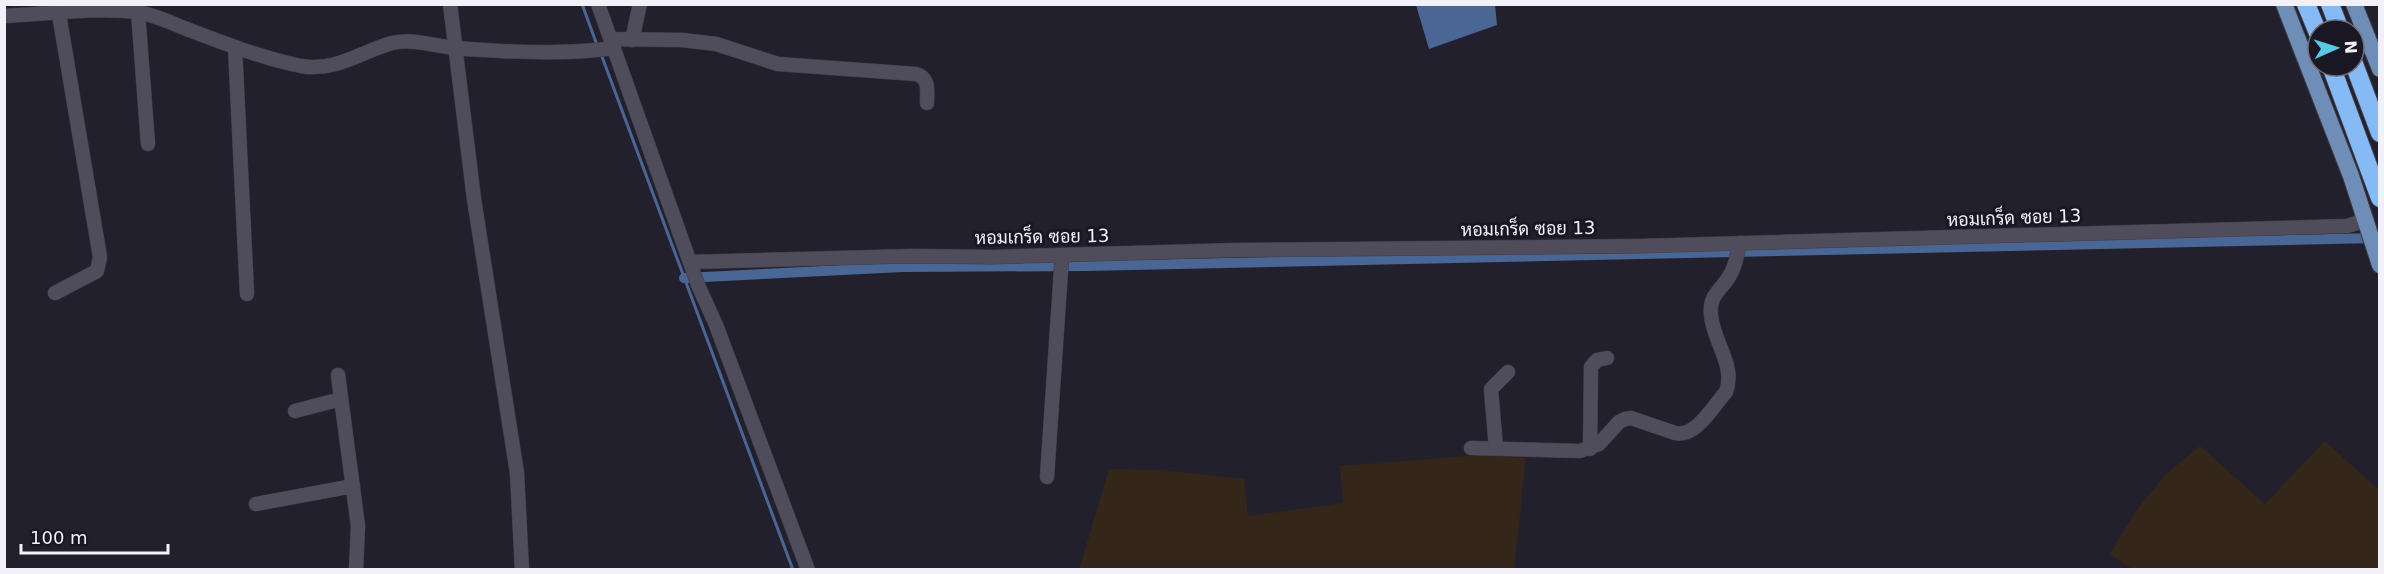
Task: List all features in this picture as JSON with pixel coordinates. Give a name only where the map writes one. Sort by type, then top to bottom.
[{"type":"highway","points":[[2306,4],[2312,18]]},
{"type":"highway","points":[[2330,4],[2336,18]]},
{"type":"highway","points":[[2335,78],[2379,198]]},
{"type":"highway","points":[[2359,78],[2379,133]]},
{"type":"main road","points":[[2284,4],[2331,123],[2379,265]]},
{"type":"main road","points":[[2354,4],[2379,69]]},
{"type":"street","points":[[450,4],[474,199],[517,473],[522,570]]},
{"type":"street","points":[[598,4],[610,46],[694,273],[716,325],[808,570]]},
{"type":"street","points":[[632,40],[640,4]]},
{"type":"street","points":[[4,16],[138,12],[301,66],[325,67],[343,63],[392,43],[407,41],[455,48],[587,51],[632,40],[682,40],[716,44],[777,64],[916,74],[922,76],[926,81],[927,103]]},
{"type":"street","points":[[138,12],[148,144]]},
{"type":"street","points":[[55,293],[97,271],[100,257],[59,14]]},
{"type":"street","points":[[236,46],[247,294]]},
{"type":"street","name":"หอมเกร็ด ซอย 13","points":[[694,273],[912,256],[1061,263],[1236,250],[1738,250],[2347,226],[2357,222],[2366,223]]},
{"type":"street","points":[[1471,448],[1560,452],[1590,449],[1624,419],[1632,418],[1675,434],[1687,434],[1697,426],[1725,392],[1730,379],[1711,316],[1713,296],[1731,274],[1738,250]]},
{"type":"street","points":[[1047,477],[1061,263]]},
{"type":"street","points":[[1590,449],[1591,367],[1597,360],[1607,358]]},
{"type":"street","points":[[1496,448],[1491,389],[1508,372]]},
{"type":"street","points":[[338,375],[358,526],[356,570]]},
{"type":"street","points":[[296,411],[341,399]]},
{"type":"street","points":[[256,504],[353,486]]},
{"type":"shaded area","points":[[2325,441],[2379,490],[2379,569],[2132,569],[2110,554],[2135,512],[2165,475],[2200,446],[2265,504]]},
{"type":"shaded area","points":[[1481,455],[1526,458],[1514,569],[1079,570],[1109,469],[1161,470],[1244,479],[1248,516],[1343,503],[1340,466]]},
{"type":"water","points":[[1416,5],[1495,5],[1497,25],[1429,49]]},
{"type":"waterway","points":[[582,4],[597,45]]},
{"type":"waterway","points":[[601,54],[793,570]]},
{"type":"waterway","points":[[684,278],[903,267],[1086,266],[2376,238]]}]
